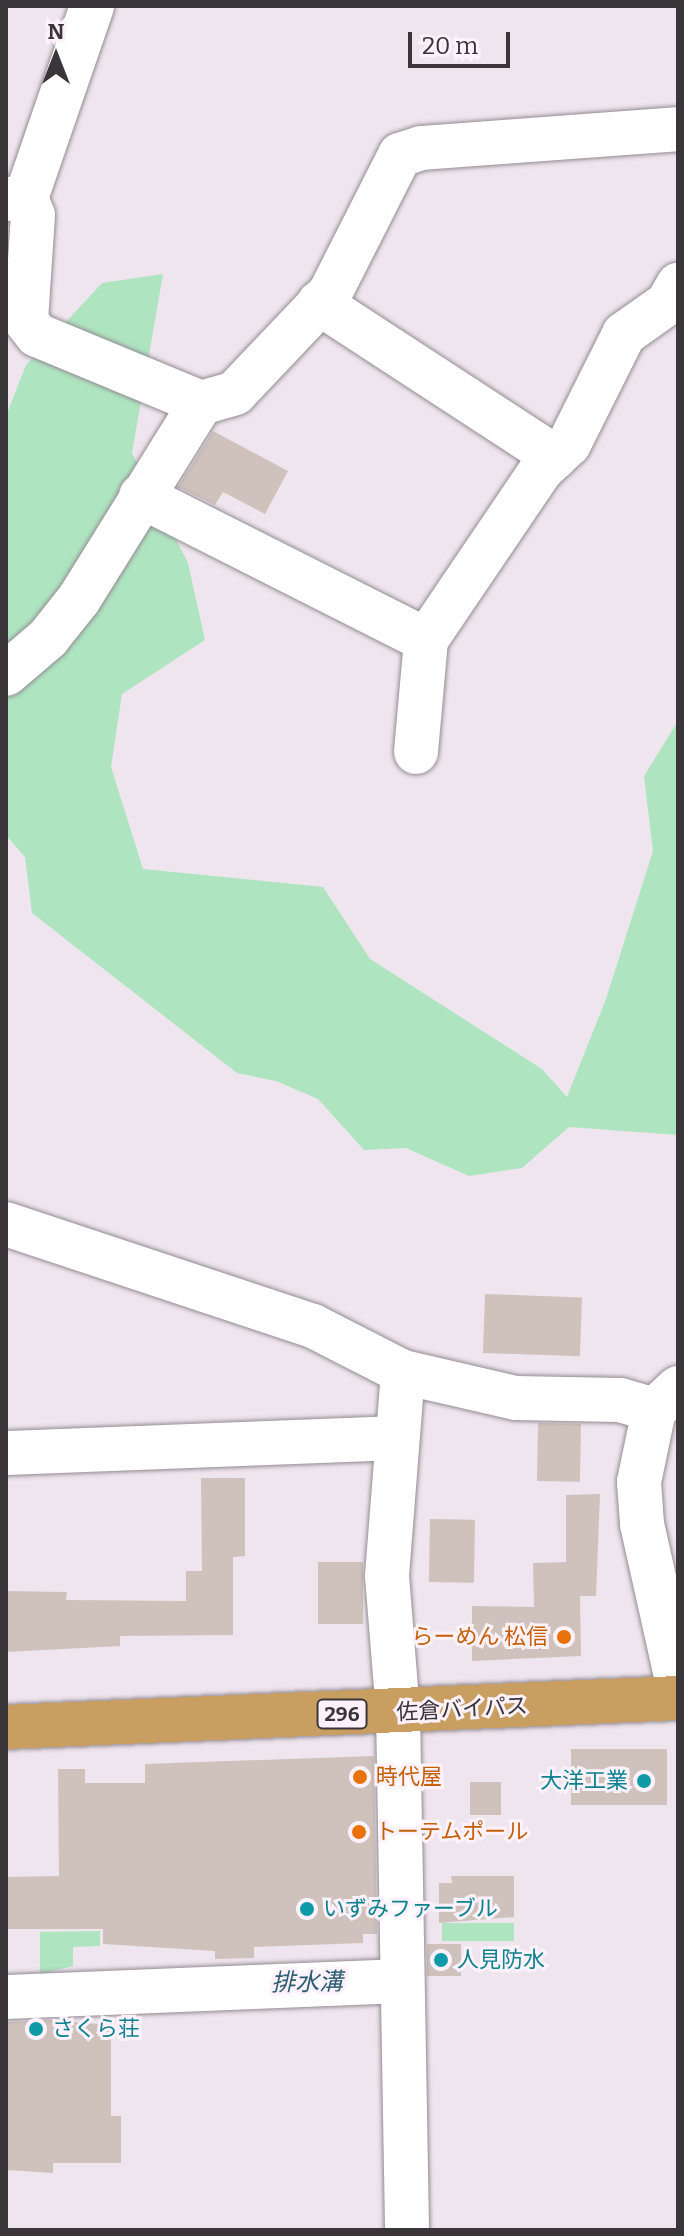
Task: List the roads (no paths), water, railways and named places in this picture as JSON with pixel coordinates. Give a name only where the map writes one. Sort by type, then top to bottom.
[{"type":"highway","name":"佐倉バイパス","points":[[6,1727],[678,1698]]},
{"type":"street","points":[[92,6],[16,198],[33,215],[26,321],[37,335],[201,403],[235,393],[319,303],[400,155],[421,148],[678,129]]},
{"type":"street","points":[[416,752],[426,640],[555,457],[569,444],[624,334],[668,303],[678,285]]},
{"type":"street","points":[[319,303],[555,457]]},
{"type":"street","points":[[6,674],[48,638],[79,599],[201,403]]},
{"type":"street","points":[[141,496],[426,640]]},
{"type":"street","points":[[6,1224],[313,1326],[403,1372],[516,1398],[666,1399],[642,1446],[642,1524],[678,1685]]},
{"type":"street","points":[[403,1372],[387,1576],[398,1712],[399,1981],[407,2230]]},
{"type":"street","points":[[6,1453],[396,1438]]},
{"type":"street","points":[[6,1997],[399,1981]]},
{"type":"place","name":"らーめん 松信","points":[[564,1637]]},
{"type":"place","name":"時代屋","points":[[360,1777]]},
{"type":"place","name":"大洋工業","points":[[644,1781]]},
{"type":"place","name":"トーテムポール","points":[[359,1832]]},
{"type":"place","name":"いずみファーブル","points":[[307,1909]]},
{"type":"place","name":"人見防水","points":[[441,1960]]},
{"type":"place","name":"さくら荘","points":[[36,2029]]},
{"type":"water label","name":"排水溝","points":[[307,1983]]}]
